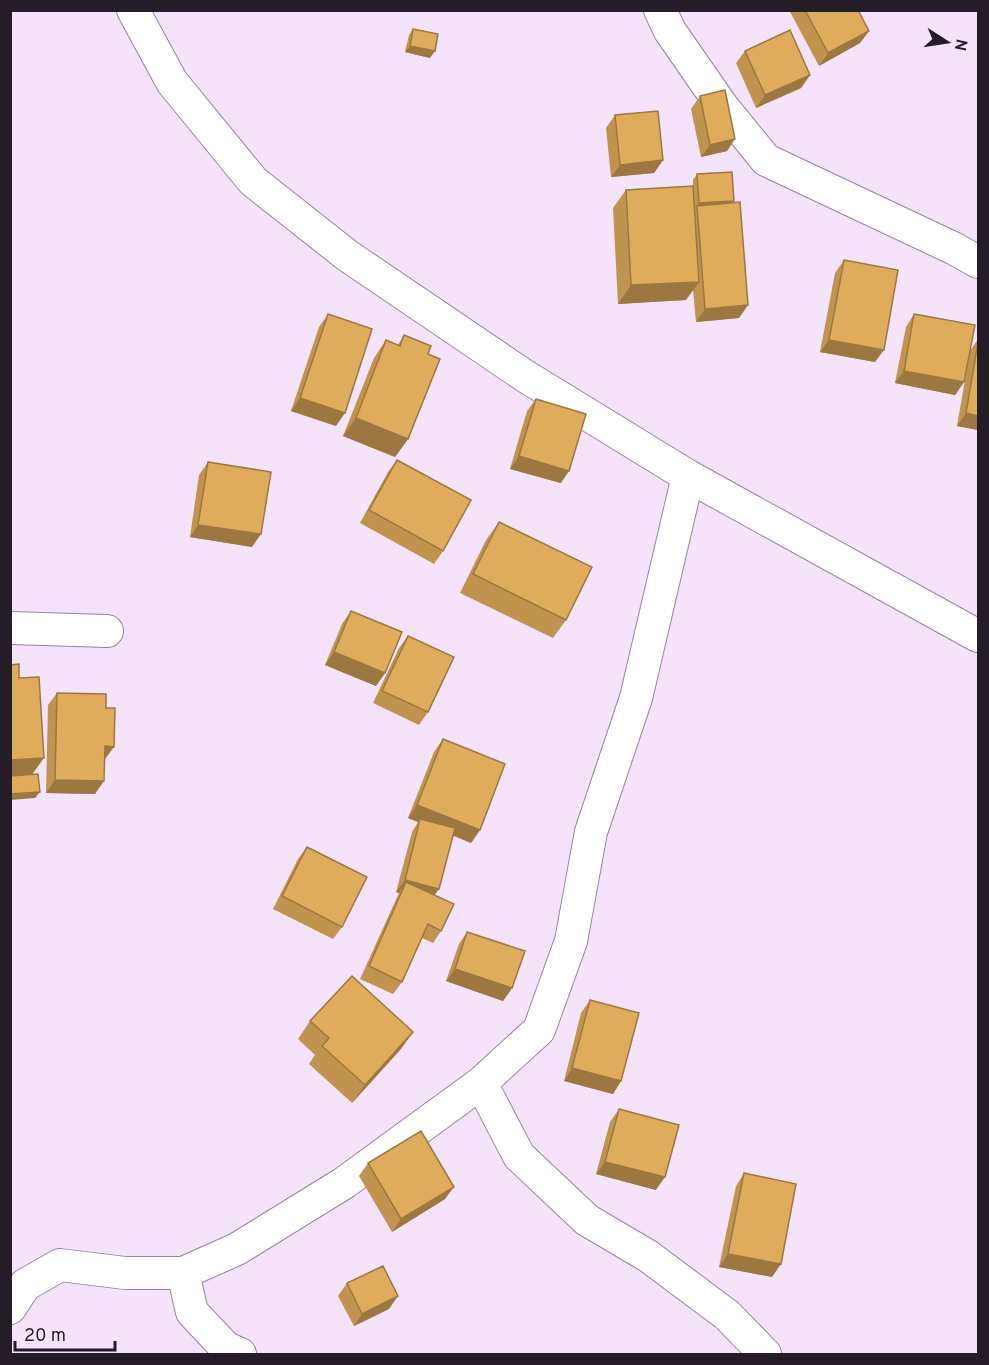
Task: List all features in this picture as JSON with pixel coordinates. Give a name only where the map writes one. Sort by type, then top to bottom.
[{"type":"street","points":[[133,10],[172,82],[253,181],[348,256],[525,376],[688,476],[978,636]]},
{"type":"street","points":[[660,10],[670,31],[723,106],[766,160],[978,262]]},
{"type":"street","points":[[10,1308],[25,1285],[60,1265],[125,1273],[183,1274],[237,1249],[344,1183],[481,1083],[539,1030],[571,941],[591,832],[636,699],[688,476]]},
{"type":"street","points":[[10,628],[107,632]]},
{"type":"street","points":[[481,1083],[519,1155],[553,1188],[587,1220],[648,1256],[727,1316],[765,1354]]},
{"type":"street","points":[[183,1274],[192,1312],[226,1348],[240,1354]]},
{"type":"building","points":[[805,10],[858,10],[869,31],[828,53]]},
{"type":"building","points":[[413,29],[438,34],[435,51],[410,46]]},
{"type":"building","points":[[790,30],[810,75],[765,95],[745,51]]},
{"type":"building","points":[[725,90],[735,139],[710,145],[700,96]]},
{"type":"building","points":[[658,111],[663,160],[620,165],[615,115]]},
{"type":"building","points":[[732,172],[734,201],[699,203],[697,174]]},
{"type":"building","points":[[693,186],[699,282],[631,285],[626,190]]},
{"type":"building","points":[[740,202],[748,305],[705,309],[697,206]]},
{"type":"building","points":[[844,260],[898,270],[884,350],[829,340]]},
{"type":"building","points":[[328,314],[372,329],[345,413],[300,398]]},
{"type":"building","points":[[914,314],[975,325],[964,382],[904,371]]},
{"type":"building","points":[[404,335],[431,346],[428,354],[440,359],[408,439],[356,418],[386,340],[400,346]]},
{"type":"building","points":[[978,342],[978,416],[966,413]]},
{"type":"building","points":[[536,399],[586,414],[569,471],[519,456]]},
{"type":"building","points":[[397,460],[471,500],[443,551],[369,510]]},
{"type":"building","points":[[208,462],[271,472],[261,534],[198,525]]},
{"type":"building","points":[[499,522],[592,567],[566,620],[473,574]]},
{"type":"building","points":[[351,611],[402,632],[385,673],[334,652]]},
{"type":"building","points":[[408,636],[454,657],[428,712],[382,691]]},
{"type":"building","points":[[19,664],[19,678],[39,677],[44,758],[10,760],[10,665]]},
{"type":"building","points":[[57,693],[106,694],[106,708],[115,708],[114,747],[105,746],[104,781],[55,780]]},
{"type":"building","points":[[443,739],[505,764],[480,830],[417,805]]},
{"type":"building","points":[[38,774],[40,792],[10,794],[10,776]]},
{"type":"building","points":[[420,819],[455,828],[439,889],[405,880]]},
{"type":"building","points":[[307,847],[367,877],[342,927],[282,896]]},
{"type":"building","points":[[406,882],[454,904],[441,931],[428,924],[402,982],[369,966]]},
{"type":"building","points":[[467,932],[525,951],[512,988],[455,969]]},
{"type":"building","points":[[352,976],[413,1032],[365,1085],[322,1046],[329,1038],[310,1021]]},
{"type":"building","points":[[590,1000],[639,1013],[621,1081],[572,1068]]},
{"type":"building","points":[[619,1109],[679,1125],[665,1177],[605,1162]]},
{"type":"building","points":[[421,1131],[454,1187],[401,1219],[368,1163]]},
{"type":"building","points":[[744,1173],[796,1184],[781,1264],[728,1254]]},
{"type":"building","points":[[383,1266],[398,1296],[362,1314],[347,1283]]}]
